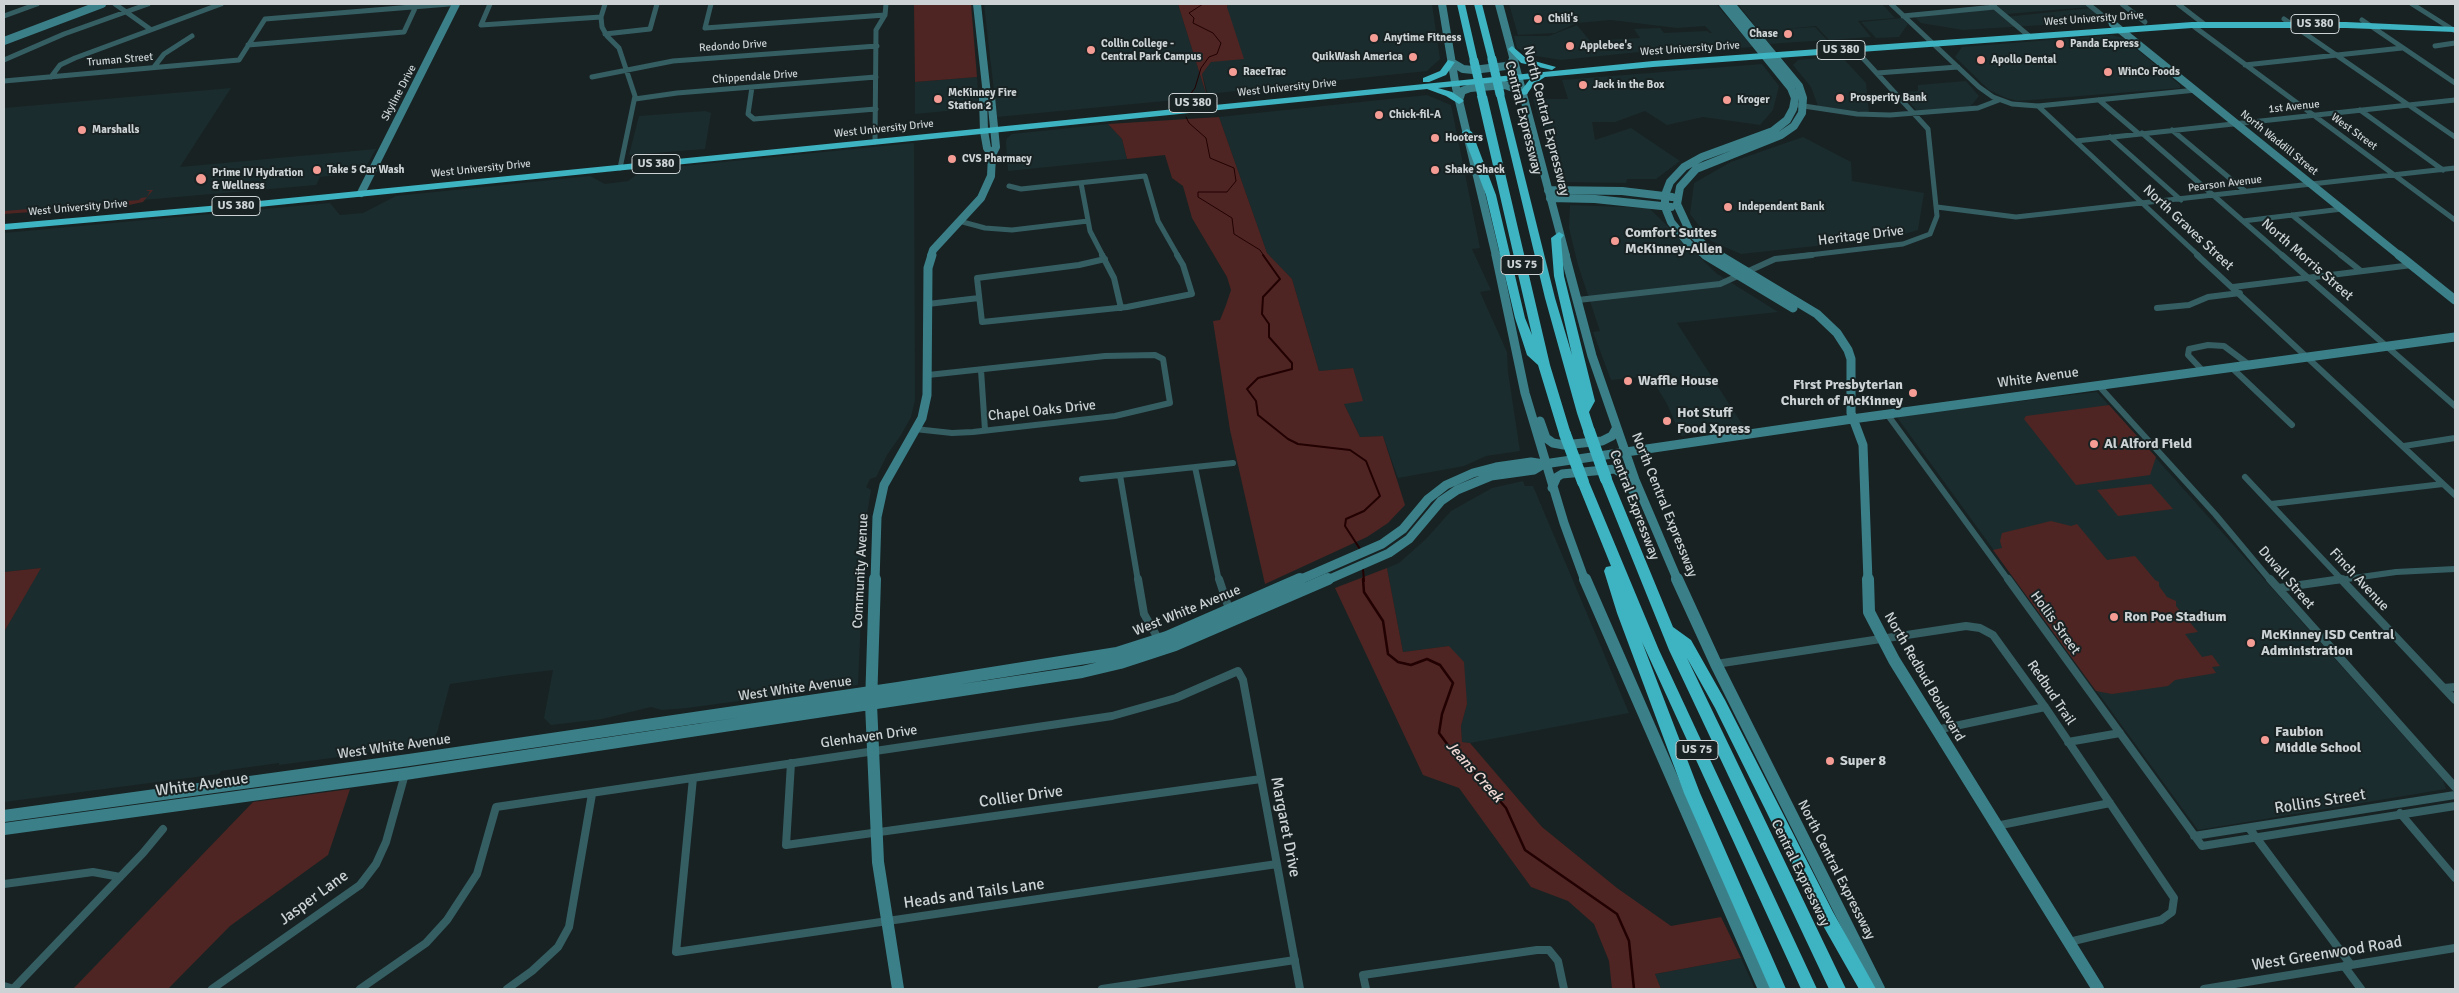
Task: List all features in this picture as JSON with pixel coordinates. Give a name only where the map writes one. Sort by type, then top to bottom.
[{"type":"highway","points":[[1457,4],[1467,30]]},
{"type":"highway","name":"US 75","points":[[1461,4],[1544,365],[1565,434],[1592,509],[1652,650],[1809,989]]},
{"type":"highway","name":"Central Expressway","points":[[1478,4],[1550,298],[1583,413],[1606,479],[1667,629],[1838,989]]},
{"type":"highway","points":[[1481,14],[1487,10],[1487,4]]},
{"type":"highway","name":"West University Drive","points":[[1347,91],[1419,88],[1454,81],[1550,71],[1852,46],[2116,27],[2287,21],[2445,25],[2455,29]]},
{"type":"highway","name":"West University Drive","points":[[2116,27],[2145,22],[2198,23]]},
{"type":"highway","name":"West University Drive","points":[[2365,23],[2455,29]]},
{"type":"highway","points":[[1513,53],[1524,61],[1550,71]]},
{"type":"highway","points":[[1426,80],[1443,73],[1451,62]]},
{"type":"highway","points":[[1524,92],[1533,80],[1550,71]]},
{"type":"highway","name":"West University Drive","points":[[4,227],[1347,91],[1426,80],[1454,81]]},
{"type":"highway","points":[[1419,88],[1444,92],[1459,101]]},
{"type":"highway","points":[[1468,132],[1491,195],[1520,318],[1533,354],[1544,365]]},
{"type":"highway","name":"West University Drive","points":[[4,220],[146,212]]},
{"type":"highway","points":[[1559,235],[1556,238],[1560,276],[1589,401],[1583,413]]},
{"type":"highway","points":[[1592,509],[1624,613],[1692,793],[1778,989]]},
{"type":"highway","points":[[1667,629],[1686,644],[1720,704],[1827,917],[1868,989]]},
{"type":"main road","points":[[4,35],[86,4]]},
{"type":"main road","points":[[4,41],[102,4]]},
{"type":"main road","name":"Skyline Drive","points":[[363,190],[456,4]]},
{"type":"main road","name":"Community Avenue","points":[[898,989],[878,862],[876,833],[871,698],[877,517],[887,478],[922,418],[926,402],[928,375],[928,268],[933,250],[981,198],[991,176],[992,155],[987,148],[989,127],[983,98],[987,95],[977,4]]},
{"type":"main road","points":[[1442,4],[1454,81],[1468,132],[1524,387],[1544,464],[1587,585],[1764,989]]},
{"type":"main road","name":"North Central Expressway","points":[[1499,4],[1524,92],[1559,235],[1592,356],[1624,451],[1671,565],[1716,664],[1879,989]]},
{"type":"main road","points":[[1723,4],[1736,22],[1799,86],[1804,106]]},
{"type":"main road","points":[[1731,4],[1759,36],[1768,53],[1792,88],[1794,104]]},
{"type":"main road","points":[[1736,22],[1744,23],[1759,36]]},
{"type":"main road","name":"North Waddill Street","points":[[2116,27],[2455,300]]},
{"type":"main road","points":[[1451,62],[1463,69],[1482,69],[1509,65],[1513,53]]},
{"type":"main road","points":[[1459,101],[1462,91],[1470,88],[1505,85],[1524,92]]},
{"type":"main road","name":"North Redbud Boulevard","points":[[1742,274],[1698,252],[1682,238],[1671,222],[1665,207],[1665,196],[1672,179],[1684,166],[1702,157],[1777,129],[1789,117],[1794,104]]},
{"type":"main road","name":"North Redbud Boulevard","points":[[1804,106],[1797,122],[1781,135],[1696,169],[1682,183],[1678,198],[1678,208],[1686,227],[1696,239],[1742,274],[1811,318],[1822,320],[1837,333],[1848,350],[1851,358],[1852,418],[1863,445],[1868,607],[1871,618],[1936,730],[2098,989]]},
{"type":"main road","points":[[1622,191],[1624,201]]},
{"type":"main road","points":[[1549,194],[1622,191],[1678,198]]},
{"type":"main road","points":[[1549,194],[1678,208]]},
{"type":"main road","name":"White Avenue","points":[[1624,451],[1852,418],[2455,337]]},
{"type":"main road","points":[[1524,387],[1533,396],[1543,434],[1553,443],[1564,445],[1602,441],[1612,436],[1616,429]]},
{"type":"main road","name":"West White Avenue","points":[[1348,565],[1398,534],[1428,499],[1446,485],[1466,476],[1489,468],[1531,462],[1544,464],[1624,451]]},
{"type":"main road","name":"West White Avenue","points":[[4,816],[1101,668],[1143,657],[1278,594],[1348,565],[1375,559],[1394,549],[1408,538],[1442,501],[1457,490],[1491,476],[1534,470],[1544,464]]},
{"type":"main road","points":[[1552,488],[1557,477],[1562,474],[1620,470],[1627,477],[1653,539],[1671,565]]},
{"type":"main road","points":[[1446,485],[1457,490]]},
{"type":"main road","name":"West White Avenue","points":[[405,774],[871,698],[1093,657],[1138,648],[1232,614]]},
{"type":"main road","points":[[405,774],[409,760]]},
{"type":"main road","name":"White Avenue","points":[[4,829],[405,774]]},
{"type":"street","points":[[4,16],[37,4]]},
{"type":"street","points":[[115,4],[150,29]]},
{"type":"street","points":[[4,60],[148,4]]},
{"type":"street","points":[[51,77],[59,67],[68,61],[221,4]]},
{"type":"street","points":[[248,45],[264,19],[416,5],[449,4]]},
{"type":"street","points":[[490,4],[481,24],[601,17]]},
{"type":"street","points":[[605,4],[601,17],[605,34],[619,48],[635,99],[621,165]]},
{"type":"street","points":[[605,34],[650,29],[657,4]]},
{"type":"street","points":[[711,4],[705,28],[885,15]]},
{"type":"street","points":[[875,139],[877,28],[885,15],[886,4]]},
{"type":"street","points":[[1891,4],[1983,90],[1999,100],[2016,105],[2038,106],[2196,90]]},
{"type":"street","name":"North Waddill Street","points":[[2088,4],[2116,27]]},
{"type":"street","points":[[2122,4],[2145,22]]},
{"type":"street","name":"West Street","points":[[2178,4],[2245,65],[2455,220]]},
{"type":"street","points":[[2412,4],[2445,25]]},
{"type":"street","points":[[248,45],[404,32],[416,5]]},
{"type":"street","points":[[1903,16],[1993,5],[2026,33]]},
{"type":"street","points":[[2287,21],[2455,137]]},
{"type":"street","points":[[2365,23],[2455,83]]},
{"type":"street","points":[[154,67],[164,54],[192,36]]},
{"type":"street","points":[[2435,46],[2455,43]]},
{"type":"street","name":"Truman Street","points":[[4,82],[239,60],[248,45]]},
{"type":"street","name":"Redondo Drive","points":[[592,77],[678,60],[877,46]]},
{"type":"street","name":"Heritage Drive","points":[[1578,300],[1720,284],[1780,258],[1914,242],[1926,237],[1934,228],[1937,207],[1928,129],[1852,46]]},
{"type":"street","points":[[2245,65],[2402,48]]},
{"type":"street","points":[[1877,72],[1958,67]]},
{"type":"street","name":"Chippendale Drive","points":[[635,99],[677,93],[876,77]]},
{"type":"street","points":[[752,87],[748,114],[754,119],[876,109]]},
{"type":"street","points":[[1794,104],[1874,115],[1915,114],[1984,108],[1999,100]]},
{"type":"street","name":"North Morris Street","points":[[2099,100],[2214,196],[2455,406]]},
{"type":"street","name":"1st Avenue","points":[[2076,141],[2455,100]]},
{"type":"street","name":"North Graves Street","points":[[2038,106],[2404,446],[2455,496]]},
{"type":"street","points":[[2360,110],[2444,170]]},
{"type":"street","points":[[2172,130],[2245,191]]},
{"type":"street","points":[[2110,137],[2181,200]]},
{"type":"street","name":"Pearson Avenue","points":[[1937,207],[2009,217],[2181,200],[2245,191],[2455,168]]},
{"type":"street","points":[[1009,186],[1021,189],[1145,176],[1158,221],[1182,264],[1192,294],[1121,308],[982,322],[977,278],[1079,265],[1105,258]]},
{"type":"street","points":[[1081,183],[1090,231],[1114,278],[1121,308]]},
{"type":"street","points":[[2243,221],[2342,209]]},
{"type":"street","points":[[2292,215],[2361,271]]},
{"type":"street","points":[[959,221],[985,228],[1012,230],[1088,221]]},
{"type":"street","points":[[2233,287],[2412,265]]},
{"type":"street","points":[[2156,308],[2189,305],[2208,298],[2240,293]]},
{"type":"street","points":[[928,304],[979,298]]},
{"type":"street","points":[[2203,371],[2188,355],[2189,349],[2208,345],[2224,346],[2248,364]]},
{"type":"street","name":"Chapel Oaks Drive","points":[[915,429],[952,433],[985,430],[1116,416],[1170,402],[1163,359],[1160,356],[1105,356],[981,370]]},
{"type":"street","points":[[2231,367],[2292,425]]},
{"type":"street","points":[[928,375],[981,370],[985,430]]},
{"type":"street","name":"Duvall Street","points":[[2098,385],[2455,787]]},
{"type":"street","name":"Hollis Street","points":[[1888,414],[2202,846]]},
{"type":"street","points":[[2404,446],[2455,438]]},
{"type":"street","points":[[1082,479],[1233,463]]},
{"type":"street","points":[[1195,467],[1220,585],[1232,614]]},
{"type":"street","points":[[1120,475],[1144,614],[1159,640]]},
{"type":"street","name":"Finch Avenue","points":[[2246,477],[2455,700]]},
{"type":"street","points":[[2272,504],[2443,484]]},
{"type":"street","points":[[2279,588],[2341,578],[2396,572],[2455,569]]},
{"type":"street","name":"Redbud Trail","points":[[1716,664],[1884,640],[1966,626],[1980,628],[1998,640],[2170,890],[2175,906],[2172,912],[2161,920],[2069,942]]},
{"type":"street","name":"Glenhaven Drive","points":[[360,989],[426,943],[453,913],[477,874],[496,808],[873,750],[1112,716],[1176,698],[1238,671]]},
{"type":"street","name":"Margaret Drive","points":[[1238,671],[1243,680],[1300,989]]},
{"type":"street","points":[[2444,688],[2455,687]]},
{"type":"street","points":[[1936,730],[2044,707]]},
{"type":"street","points":[[2068,742],[2120,733]]},
{"type":"street","name":"Collier Drive","points":[[791,763],[786,845],[1261,779]]},
{"type":"street","name":"Jasper Lane","points":[[212,989],[360,885],[380,857],[405,774]]},
{"type":"street","name":"Heads and Tails Lane","points":[[694,778],[676,952],[1277,864]]},
{"type":"street","points":[[507,989],[532,971],[558,948],[569,927],[592,794]]},
{"type":"street","name":"Rollins Street","points":[[2194,836],[2454,797]]},
{"type":"street","points":[[1996,826],[2110,803]]},
{"type":"street","points":[[2393,805],[2455,878]]},
{"type":"street","name":"Rollins Street","points":[[2202,846],[2455,806]]},
{"type":"street","points":[[2249,828],[2348,966],[2361,989]]},
{"type":"street","points":[[4,986],[14,989],[163,829]]},
{"type":"street","points":[[4,884],[93,872],[107,872],[120,877]]},
{"type":"street","name":"West Greenwood Road","points":[[2204,989],[2455,948]]},
{"type":"street","points":[[1366,989],[1362,974],[1537,950],[1549,950],[1558,960],[1564,989]]},
{"type":"street","points":[[1102,989],[1295,960]]},
{"type":"shaded area","points":[[914,4],[971,4],[977,77],[915,82]]},
{"type":"shaded area","name":"Collin College - Central Park Campus","points":[[984,4],[1178,4],[1207,97],[997,117]]},
{"type":"shaded area","points":[[1178,4],[1228,4],[1227,7],[1244,59],[1211,62],[1202,74],[1207,97]]},
{"type":"shaded area","points":[[1228,4],[1432,4],[1440,59],[1427,71],[1208,94],[1202,74],[1211,62]]},
{"type":"shaded area","points":[[1509,4],[1716,4],[1753,47],[1667,53],[1649,51],[1561,60],[1530,55],[1517,48],[1514,36],[1549,36],[1577,25],[1590,41],[1640,38],[1634,29],[1660,28],[1664,33],[1707,31],[1712,33],[1705,26],[1677,28],[1611,20],[1577,23],[1555,33],[1518,35]]},
{"type":"shaded area","points":[[1738,4],[1882,4],[1895,18],[1858,21],[1871,37],[1829,40],[1816,26],[1785,29],[1815,27],[1827,40],[1769,44]]},
{"type":"shaded area","points":[[1995,4],[2085,4],[2089,7],[2007,14]]},
{"type":"shaded area","points":[[2090,8],[2106,21],[1963,30],[1921,23],[1915,17],[1993,9],[2005,17]]},
{"type":"shaded area","points":[[1902,18],[1908,24],[1899,37],[1876,38],[1861,22]]},
{"type":"shaded area","points":[[2112,35],[2123,38],[2180,85],[2180,88],[2018,101],[1989,90],[1955,57],[1962,47]]},
{"type":"shaded area","points":[[1841,56],[1866,83],[1869,113],[1818,106],[1811,87],[1793,65],[1798,60]]},
{"type":"shaded area","points":[[1762,64],[1779,86],[1773,110],[1760,125],[1703,117],[1667,125],[1645,111],[1615,122],[1592,122],[1595,140],[1631,128],[1680,161],[1656,179],[1627,179],[1626,183],[1561,182],[1533,99],[1568,99],[1562,80]]},
{"type":"shaded area","points":[[977,77],[979,108],[915,114],[915,82]]},
{"type":"shaded area","points":[[1966,81],[1979,96],[1971,106],[1917,111],[1901,92],[1918,91],[1918,85]]},
{"type":"shaded area","points":[[231,88],[180,167],[376,149],[363,172],[320,177],[316,185],[4,212],[4,108]]},
{"type":"shaded area","points":[[1427,95],[1451,105],[1480,248],[1472,249],[1491,290],[1480,292],[1507,352],[1508,372],[1520,451],[1486,456],[1464,466],[1398,478],[1383,436],[1360,437],[1344,404],[1352,368],[1319,371],[1292,279],[1267,253],[1219,117]]},
{"type":"shaded area","points":[[705,111],[711,113],[705,149],[629,155],[639,116]]},
{"type":"shaded area","points":[[1219,117],[1267,253],[1292,279],[1319,371],[1353,368],[1363,401],[1344,404],[1360,437],[1383,436],[1405,505],[1388,523],[1367,537],[1265,584],[1230,430],[1213,321],[1220,320],[1231,290],[1227,277],[1192,218],[1183,186],[1172,178],[1165,155],[1127,159],[1122,139],[1108,124]]},
{"type":"shaded area","points":[[1108,124],[1122,139],[1127,159],[1008,171],[1006,142],[1007,138],[1012,134]]},
{"type":"shaded area","points":[[1803,137],[1851,162],[1852,181],[1924,193],[1918,230],[1891,238],[1741,254],[1711,241],[1690,214],[1694,183],[1731,162]]},
{"type":"shaded area","points":[[914,143],[915,400],[911,417],[901,435],[887,455],[876,477],[870,479],[866,487],[871,490],[865,526],[858,685],[687,708],[662,710],[651,707],[602,719],[551,725],[544,718],[553,670],[511,675],[450,684],[437,733],[431,741],[332,758],[279,765],[279,763],[221,771],[219,774],[4,802],[4,632],[40,568],[4,572],[4,233],[330,203],[340,215],[363,213],[396,196],[590,176],[605,184],[628,181],[643,170]]},
{"type":"shaded area","points":[[153,190],[143,202],[129,205],[4,214],[4,211],[139,200],[147,197],[150,191],[146,191]]},
{"type":"shaded area","points":[[1570,205],[1649,208],[1716,273],[1778,312],[1677,323],[1744,427],[1681,436],[1667,404],[1650,376],[1611,380],[1593,332],[1600,331],[1578,265],[1569,228]]},
{"type":"shaded area","points":[[2097,392],[2443,780],[2446,789],[2198,830],[1896,416]]},
{"type":"shaded area","name":"Al Alford Field","points":[[2109,405],[2156,457],[2150,475],[2076,485],[2024,419],[2026,416]]},
{"type":"shaded area","points":[[1523,481],[1525,486],[1533,486],[1629,713],[1470,743],[1462,742],[1461,726],[1467,704],[1449,646],[1403,652],[1387,568],[1399,563],[1426,539],[1451,511],[1492,488]]},
{"type":"shaded area","points":[[2151,484],[2173,509],[2118,516],[2097,490]]},
{"type":"shaded area","name":"Ron Poe Stadium","points":[[2051,521],[2071,526],[2077,524],[2107,560],[2135,556],[2155,580],[2159,582],[2159,586],[2167,597],[2176,601],[2176,606],[2198,632],[2185,634],[2202,657],[2212,655],[2220,666],[2212,667],[2216,673],[2175,680],[2168,686],[2112,694],[2096,691],[1993,550],[2002,548],[2000,541],[2002,533]]},
{"type":"shaded area","points":[[41,568],[4,632],[4,572]]},
{"type":"shaded area","points":[[1387,568],[1403,652],[1449,646],[1464,662],[1467,704],[1461,726],[1462,742],[1470,743],[1542,827],[1617,888],[1671,926],[1721,917],[1741,958],[1655,974],[1661,989],[1612,989],[1609,961],[1594,924],[1568,901],[1531,887],[1459,788],[1423,775],[1335,588]]},
{"type":"shaded area","points":[[350,789],[328,855],[230,926],[168,989],[73,989],[253,802]]},
{"type":"shaded area","points":[[1741,958],[1755,989],[1661,989],[1655,974]]},
{"type":"waterway","name":"Jeans Creek","points":[[1186,100],[1195,88],[1201,68],[1209,57],[1217,54],[1221,43],[1213,33],[1193,23],[1194,18],[1189,13],[1203,4]]},
{"type":"waterway","name":"Jeans Creek","points":[[1186,117],[1189,123],[1206,138],[1210,158],[1234,168],[1236,181],[1227,192],[1198,192],[1198,197],[1232,218],[1234,234],[1260,250],[1264,256]]},
{"type":"waterway","name":"Jeans Creek","points":[[1263,255],[1280,279],[1263,297],[1262,314],[1269,324],[1269,337],[1292,363],[1292,369],[1258,378],[1247,389],[1256,401],[1258,415],[1288,439],[1298,444],[1350,450],[1366,461],[1380,496],[1364,511],[1346,519],[1345,526],[1360,549]]},
{"type":"waterway","name":"Jeans Creek","points":[[1363,569],[1364,581]]},
{"type":"waterway","name":"Jeans Creek","points":[[1363,579],[1364,592],[1383,621],[1388,654],[1398,662],[1411,665],[1427,659],[1440,665],[1453,683],[1442,714],[1439,733],[1453,752],[1466,762],[1506,808],[1525,850],[1617,914],[1629,941],[1634,989]]},
{"type":"place","name":"Chili's","points":[[1538,19]]},
{"type":"place","name":"Chase","points":[[1788,34]]},
{"type":"place","name":"Anytime Fitness","points":[[1374,38]]},
{"type":"place","name":"Panda Express","points":[[2060,44]]},
{"type":"place","name":"Applebee's","points":[[1570,46]]},
{"type":"place","name":"Collin College - Central Park Campus","points":[[1091,50]]},
{"type":"place","name":"QuikWash America","points":[[1413,57]]},
{"type":"place","name":"Apollo Dental","points":[[1981,60]]},
{"type":"place","name":"RaceTrac","points":[[1233,72]]},
{"type":"place","name":"WinCo Foods","points":[[2108,72]]},
{"type":"place","name":"Jack in the Box","points":[[1583,85]]},
{"type":"place","name":"Prosperity Bank","points":[[1840,98]]},
{"type":"place","name":"McKinney Fire Station 2","points":[[938,99]]},
{"type":"place","name":"Kroger","points":[[1727,100]]},
{"type":"place","name":"Chick-fil-A","points":[[1379,115]]},
{"type":"place","name":"Marshalls","points":[[82,130]]},
{"type":"place","name":"Hooters","points":[[1435,138]]},
{"type":"place","name":"CVS Pharmacy","points":[[952,159]]},
{"type":"place","name":"Take 5 Car Wash","points":[[317,170]]},
{"type":"place","name":"Shake Shack","points":[[1435,170]]},
{"type":"place","name":"Prime IV Hydration & Wellness","points":[[201,179]]},
{"type":"place","name":"Independent Bank","points":[[1728,207]]},
{"type":"place","name":"Comfort Suites McKinney-Allen","points":[[1615,241]]},
{"type":"place","name":"Waffle House","points":[[1628,381]]},
{"type":"place","name":"First Presbyterian Church of McKinney","points":[[1913,393]]},
{"type":"place","name":"Hot Stuff Food Xpress","points":[[1667,421]]},
{"type":"place","name":"Al Alford Field","points":[[2094,444]]},
{"type":"place","name":"Ron Poe Stadium","points":[[2114,617]]},
{"type":"place","name":"McKinney ISD Central Administration","points":[[2251,643]]},
{"type":"place","name":"Faubion Middle School","points":[[2265,740]]},
{"type":"place","name":"Super 8","points":[[1830,761]]}]
